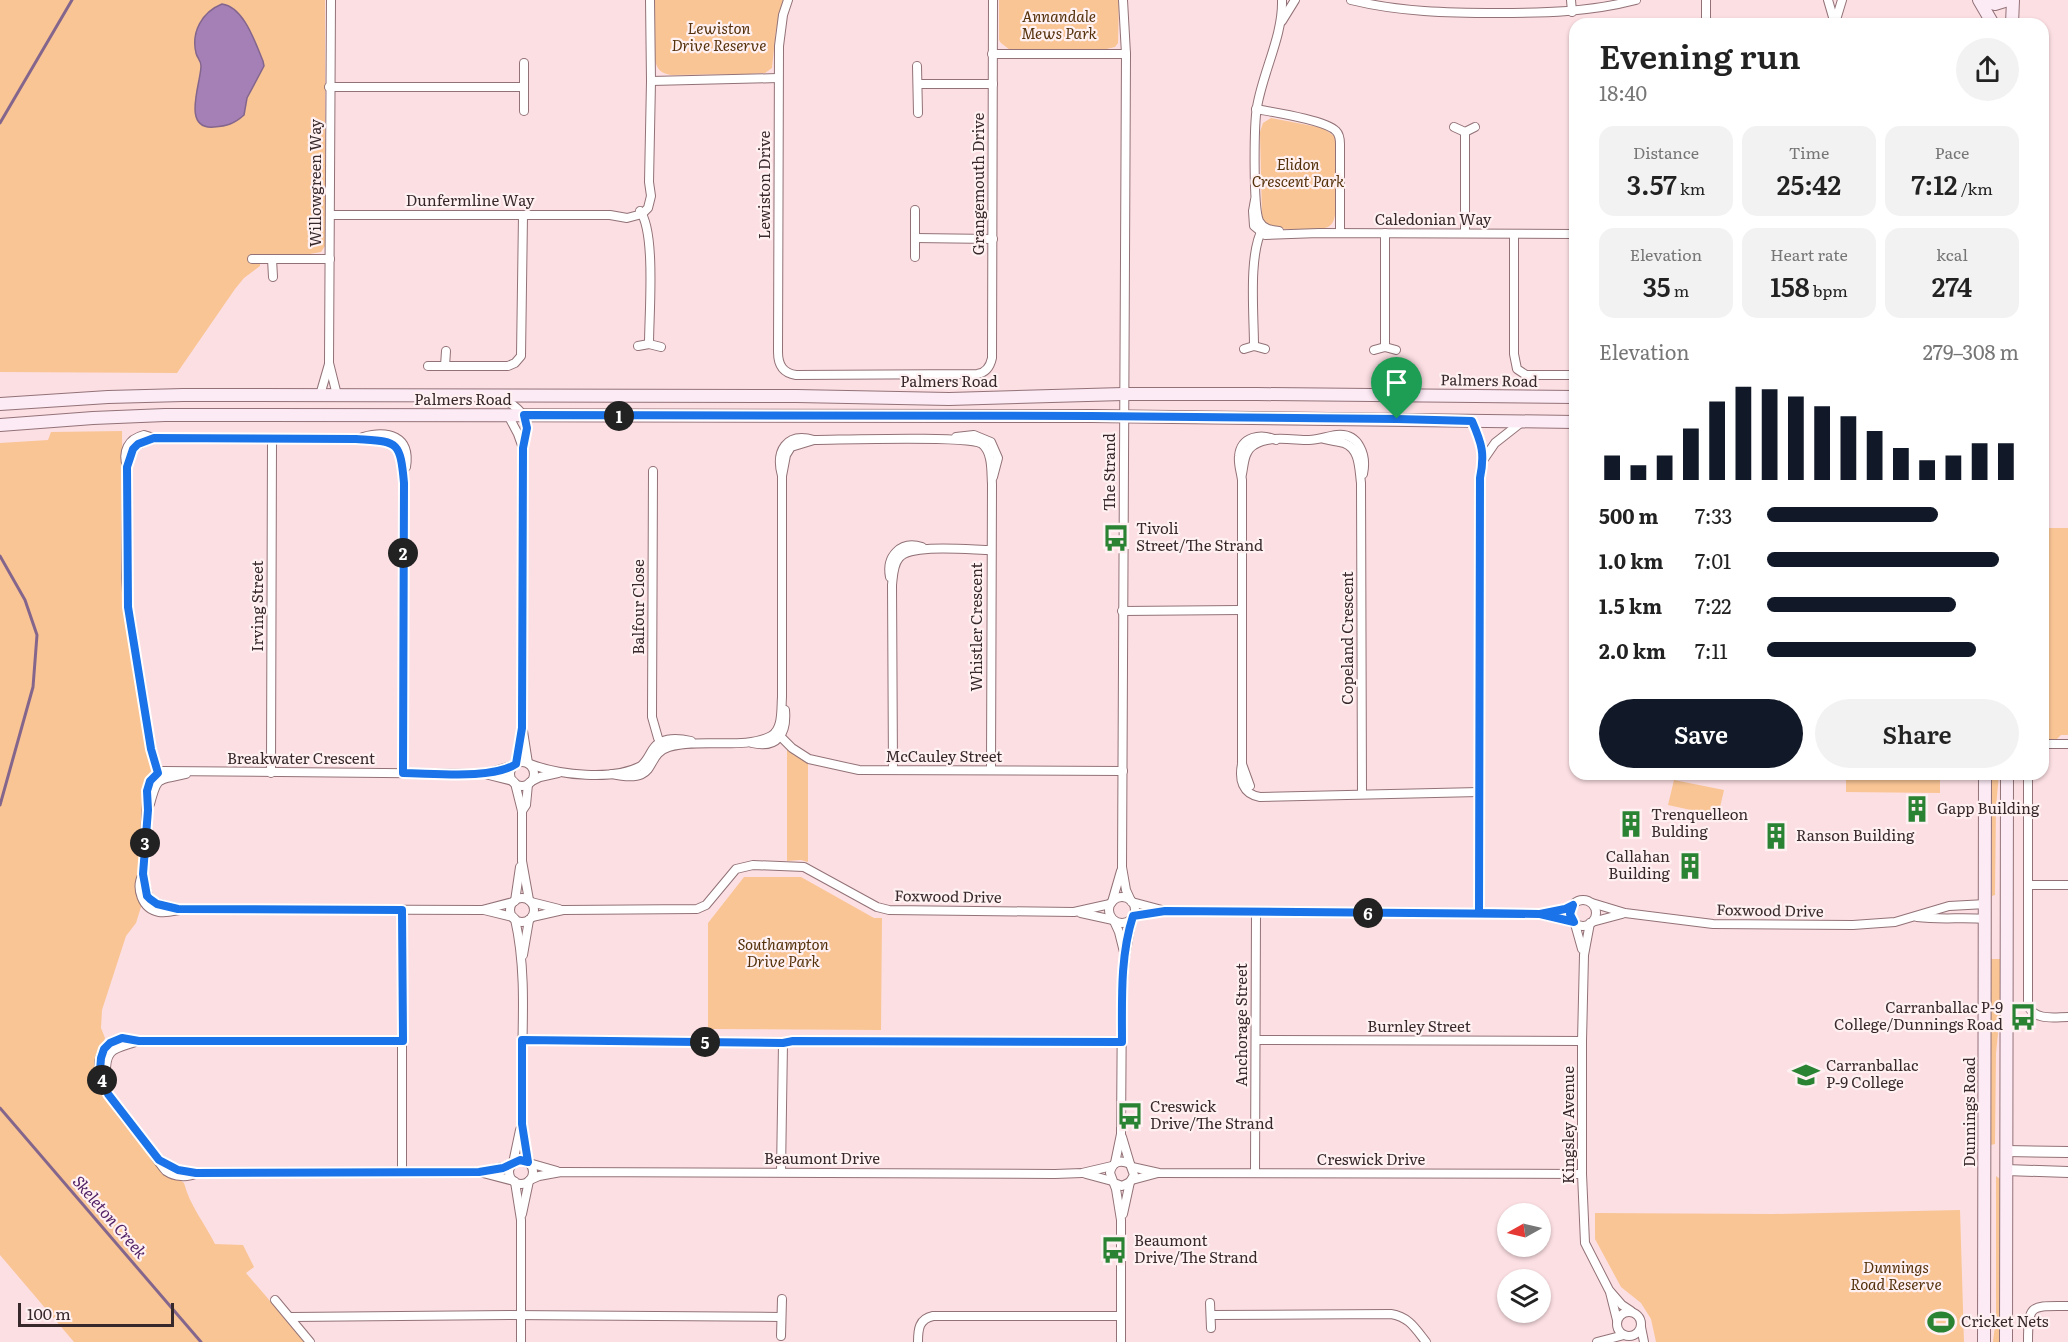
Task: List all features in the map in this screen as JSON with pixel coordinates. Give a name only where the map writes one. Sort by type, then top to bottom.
[{"type":"main road","points":[[1980,0],[1995,4],[2008,0]]},
{"type":"main road","points":[[1980,0],[1990,18]]},
{"type":"main road","points":[[2012,18],[2013,0]]},
{"type":"main road","name":"Palmers Road","points":[[0,404],[142,395],[797,396],[949,399],[1123,394],[1569,397]]},
{"type":"main road","name":"Palmers Road","points":[[0,425],[155,415],[1123,416],[1569,422]]},
{"type":"main road","name":"Dunnings Road","points":[[1984,1342],[1985,780]]},
{"type":"main road","points":[[2006,1342],[2007,780]]},
{"type":"main road","points":[[1986,904],[2006,907]]},
{"type":"main road","points":[[1986,919],[2006,920]]},
{"type":"main road","points":[[1985,1150],[2006,1151]]},
{"type":"main road","points":[[1985,1168],[2006,1170]]},
{"type":"street","points":[[649,344],[650,240],[646,221],[641,212],[649,182],[650,0]]},
{"type":"street","name":"Lewiston Drive","points":[[788,0],[779,36],[779,362],[788,373],[796,375],[971,375],[981,374],[989,367]]},
{"type":"street","name":"Grangemouth Drive","points":[[989,367],[992,351],[993,0]]},
{"type":"street","points":[[1254,346],[1255,257],[1262,230],[1254,226],[1253,219],[1256,108],[1280,24],[1282,0]]},
{"type":"street","points":[[1280,24],[1295,0]]},
{"type":"street","points":[[1351,0],[1389,8],[1438,13],[1572,12],[1636,0]]},
{"type":"street","points":[[1571,0],[1572,12]]},
{"type":"street","points":[[1706,0],[1706,18]]},
{"type":"street","points":[[1828,0],[1833,18]]},
{"type":"street","points":[[1837,18],[1842,0]]},
{"type":"street","name":"Willowgreen Way","points":[[331,1],[329,363],[337,395]]},
{"type":"street","name":"The Strand","points":[[1124,2],[1126,54],[1122,867],[1126,890],[1131,902]]},
{"type":"street","points":[[992,54],[1126,54]]},
{"type":"street","points":[[524,63],[524,111]]},
{"type":"street","points":[[917,66],[918,113]]},
{"type":"street","points":[[651,81],[778,78]]},
{"type":"street","points":[[918,84],[993,84]]},
{"type":"street","points":[[329,87],[524,87]]},
{"type":"street","points":[[1256,108],[1320,123],[1337,132],[1340,144],[1340,233]]},
{"type":"street","points":[[1454,127],[1465,132]]},
{"type":"street","points":[[1465,132],[1475,127]]},
{"type":"street","points":[[1464,234],[1465,132]]},
{"type":"street","points":[[915,210],[915,257]]},
{"type":"street","name":"Dunfermline Way","points":[[330,215],[523,214],[610,215],[627,218],[641,212]]},
{"type":"street","points":[[428,366],[508,366],[515,363],[520,356],[523,214]]},
{"type":"street","name":"Caledonian Way","points":[[1262,230],[1273,236],[1291,233],[1569,234]]},
{"type":"street","points":[[1385,233],[1385,347]]},
{"type":"street","points":[[1514,234],[1517,369],[1526,375],[1569,375]]},
{"type":"street","points":[[915,238],[993,239]]},
{"type":"street","points":[[252,259],[330,259]]},
{"type":"street","points":[[273,259],[273,277]]},
{"type":"street","points":[[638,346],[649,344],[661,347]]},
{"type":"street","points":[[1244,349],[1254,346],[1265,349]]},
{"type":"street","points":[[1374,350],[1385,347],[1396,350]]},
{"type":"street","points":[[446,351],[446,366]]},
{"type":"street","name":"Willowgreen Way","points":[[320,395],[329,363]]},
{"type":"street","points":[[497,395],[518,407],[524,415],[527,428],[523,448],[522,728],[515,765],[511,772],[522,811],[522,861],[511,908],[522,958],[522,1124],[528,1162],[533,1170],[521,1220]]},
{"type":"street","points":[[508,415],[523,448]]},
{"type":"street","points":[[1472,421],[1479,437],[1484,459]]},
{"type":"street","points":[[1479,913],[1480,478],[1484,459],[1495,443],[1523,422]]},
{"type":"street","name":"Whistler Crescent","points":[[778,734],[786,723],[782,697],[782,476],[786,455],[791,447],[814,440],[947,440],[974,435],[991,442],[998,458],[992,484],[991,770]]},
{"type":"street","points":[[403,773],[404,483],[402,459],[395,445],[388,441],[356,439],[154,438],[138,444],[133,449],[127,467],[128,607],[151,749],[159,777],[148,810],[143,874],[150,904],[178,909],[482,910],[522,898],[530,901]]},
{"type":"street","name":"Copeland Crescent","points":[[1324,439],[1347,444],[1352,447],[1358,458],[1361,483],[1362,794],[1254,796],[1240,778],[1242,764],[1242,477],[1247,451],[1255,444],[1276,440],[1324,439]]},
{"type":"street","name":"Irving Street","points":[[271,773],[272,440]]},
{"type":"street","name":"Balfour Close","points":[[653,471],[652,717],[662,745]]},
{"type":"street","points":[[893,770],[892,586],[889,567],[893,554],[898,549],[911,545],[928,549],[991,550]]},
{"type":"street","points":[[1122,611],[1241,610]]},
{"type":"street","points":[[522,728],[529,764],[534,772],[529,783],[526,805],[522,811]]},
{"type":"street","points":[[514,782],[520,785],[558,773],[612,774],[631,777],[641,775],[651,767],[662,745],[696,742],[765,744],[772,743],[778,734]]},
{"type":"street","name":"McCauley Street","points":[[778,734],[802,756],[859,770],[1123,771]]},
{"type":"street","points":[[2049,744],[2068,744]]},
{"type":"street","points":[[515,765],[520,762],[558,773]]},
{"type":"street","name":"Breakwater Crescent","points":[[485,774],[515,765]]},
{"type":"street","name":"Breakwater Crescent","points":[[159,777],[189,772],[485,774],[514,782]]},
{"type":"street","points":[[2028,780],[2029,1010],[2043,1017],[2068,1017]]},
{"type":"street","points":[[1362,794],[1479,792]]},
{"type":"street","points":[[522,861],[530,901],[534,909],[522,958]]},
{"type":"street","name":"Foxwood Drive","points":[[530,919],[562,910],[697,909],[706,905],[731,874],[741,867],[792,865],[809,868],[877,907],[889,910],[1074,912],[1114,920]]},
{"type":"street","name":"The Strand","points":[[1111,903],[1122,867]]},
{"type":"street","points":[[2028,885],[2068,885]]},
{"type":"street","points":[[1121,1342],[1121,1220],[1119,1198],[1110,1173],[1121,1134],[1122,993],[1125,956],[1135,909],[1131,902],[1120,897],[1111,903],[1109,911],[1119,932],[1125,956]]},
{"type":"street","name":"Foxwood Drive","points":[[1133,917],[1165,911],[1540,914],[1565,909],[1581,900],[1625,913],[1713,924],[1865,925],[1915,917],[1948,906],[1986,904]]},
{"type":"street","name":"Foxwood Drive","points":[[530,901],[562,910]]},
{"type":"street","name":"Foxwood Drive","points":[[1131,902],[1165,911]]},
{"type":"street","name":"Foxwood Drive","points":[[1074,912],[1111,903]]},
{"type":"street","points":[[1591,923],[1596,913],[1592,903]]},
{"type":"street","points":[[1573,905],[1570,914],[1575,923]]},
{"type":"street","points":[[402,910],[402,1171]]},
{"type":"street","points":[[482,910],[523,922],[530,919]]},
{"type":"street","name":"Anchorage Street","points":[[1255,1173],[1256,912]]},
{"type":"street","name":"Foxwood Drive","points":[[1540,914],[1585,926],[1625,913]]},
{"type":"street","points":[[1114,920],[1122,923],[1133,917]]},
{"type":"street","name":"Foxwood Drive","points":[[1915,917],[1986,919]]},
{"type":"street","name":"Kingsley Avenue","points":[[1575,923],[1584,955]]},
{"type":"street","name":"Kingsley Avenue","points":[[1591,923],[1584,955],[1582,1041],[1582,1174],[1585,1243],[1610,1290],[1622,1305],[1631,1311]]},
{"type":"street","points":[[522,1040],[783,1043],[793,1041],[1122,1042]]},
{"type":"street","name":"Burnley Street","points":[[1256,1040],[1582,1041]]},
{"type":"street","points":[[403,1041],[139,1041],[112,1046],[106,1061],[105,1087],[159,1160],[178,1170],[196,1173],[479,1172],[513,1164],[520,1160],[561,1172]]},
{"type":"street","points":[[781,1172],[783,1043]]},
{"type":"street","points":[[521,1342],[521,1220],[510,1172],[522,1124]]},
{"type":"street","points":[[1121,1134],[1134,1175],[1121,1220]]},
{"type":"street","points":[[2006,1151],[2068,1152]]},
{"type":"street","points":[[1114,1165],[1122,1161],[1131,1165]]},
{"type":"street","name":"Beaumont Drive","points":[[561,1172],[1082,1173],[1114,1165]]},
{"type":"street","name":"Creswick Drive","points":[[1131,1165],[1159,1173],[1582,1174]]},
{"type":"street","points":[[2006,1170],[2068,1172]]},
{"type":"street","points":[[479,1172],[523,1184],[539,1176],[561,1172]]},
{"type":"street","name":"Beaumont Drive","points":[[1082,1173],[1113,1182]]},
{"type":"street","name":"Creswick Drive","points":[[1131,1181],[1159,1173]]},
{"type":"street","points":[[1113,1182],[1122,1186],[1131,1181]]},
{"type":"street","name":"Kingsley Avenue","points":[[1610,1290],[1616,1322]]},
{"type":"street","points":[[781,1336],[782,1299]]},
{"type":"street","points":[[275,1300],[310,1342]]},
{"type":"street","points":[[1210,1303],[1211,1328]]},
{"type":"street","points":[[2028,1342],[2028,1317],[2033,1309],[2040,1306],[2068,1306]]},
{"type":"street","points":[[1599,1341],[1624,1312],[1631,1311],[1640,1318],[1644,1342]]},
{"type":"street","points":[[1211,1315],[1390,1314],[1402,1316],[1412,1323],[1426,1342]]},
{"type":"street","points":[[291,1317],[521,1315],[781,1317]]},
{"type":"street","points":[[918,1342],[919,1324],[924,1319],[933,1316],[1121,1316]]},
{"type":"street","points":[[1616,1322],[1618,1330],[1628,1338]]},
{"type":"street","points":[[1599,1341],[1628,1338],[1641,1328]]},
{"type":"green space","points":[[0,0],[325,0],[325,246],[321,252],[304,255],[252,255],[252,263],[260,263],[260,266],[244,278],[235,289],[177,373],[0,372]]},
{"type":"green space","name":"Lewiston Drive Reserve","points":[[654,0],[783,0],[776,30],[772,68],[765,73],[749,74],[671,75],[662,72],[658,69],[655,60]]},
{"type":"green space","name":"Annandale Mews Park","points":[[999,0],[1119,0],[1118,43],[1115,47],[1102,50],[1010,50],[999,40]]},
{"type":"green space","name":"Elidon Crescent Park","points":[[1271,118],[1323,128],[1334,136],[1336,144],[1335,215],[1328,227],[1279,228],[1268,226],[1262,218],[1260,132],[1263,123]]},
{"type":"green space","points":[[122,431],[124,598],[152,777],[138,879],[141,907],[136,923],[126,936],[102,1010],[101,1028],[105,1038],[98,1060],[98,1083],[106,1101],[154,1161],[184,1183],[194,1207],[215,1244],[243,1245],[254,1267],[246,1273],[305,1342],[74,1342],[0,1255],[0,443],[48,440],[51,432]]},
{"type":"green space","points":[[2049,528],[2068,528],[2068,735],[2061,735],[2057,739],[2049,739]]},
{"type":"green space","points":[[787,749],[808,763],[808,862],[787,861]]},
{"type":"green space","points":[[1674,780],[1724,790],[1718,816],[1668,805]]},
{"type":"green space","points":[[1846,780],[1940,780],[1940,793],[1846,792]]},
{"type":"green space","points":[[1992,780],[1998,780],[1995,895],[1992,896]]},
{"type":"green space","name":"Southampton Drive Park","points":[[744,877],[801,877],[874,918],[882,918],[881,1030],[708,1029],[708,923]]},
{"type":"green space","points":[[1991,959],[2001,959],[2001,1005],[1996,1053],[1995,1144],[1991,1145]]},
{"type":"green space","points":[[1996,1176],[2000,1179],[2000,1342],[1993,1342],[1996,1317]]},
{"type":"green space","name":"Dunnings Road Reserve","points":[[1960,1210],[1964,1342],[1656,1342],[1651,1319],[1641,1303],[1621,1287],[1595,1239],[1595,1213],[1773,1214]]},
{"type":"shaded area","points":[[222,4],[230,7],[243,18],[264,66],[247,98],[244,115],[227,125],[204,126],[195,114],[201,66],[196,53],[195,38],[204,17]]},
{"type":"waterway","name":"Skeleton Creek","points":[[0,123],[72,0]]},
{"type":"waterway","name":"Skeleton Creek","points":[[0,556],[25,600],[37,635],[33,687],[0,805]]},
{"type":"waterway","name":"Skeleton Creek","points":[[0,1108],[201,1342]]},
{"type":"place","name":"Tivoli Street/The Strand","points":[[1116,538]]},
{"type":"place","name":"Gapp Building","points":[[1917,809]]},
{"type":"place","name":"Trenquelleon Bulding","points":[[1631,824]]},
{"type":"place","name":"Ranson Building","points":[[1776,836]]},
{"type":"place","name":"Callahan Building","points":[[1690,866]]},
{"type":"place","name":"Carranballac P-9 College/Dunnings Road","points":[[2023,1017]]},
{"type":"place","name":"Carranballac P-9 College","points":[[1806,1075]]},
{"type":"place","name":"Creswick Drive/The Strand","points":[[1130,1116]]},
{"type":"place","name":"Beaumont Drive/The Strand","points":[[1114,1250]]},
{"type":"place","name":"Cricket Nets","points":[[1941,1322]]},
{"type":"route","points":[[1397,419],[524,415],[527,428],[523,448],[522,728],[516,764],[485,774],[403,773],[404,483],[402,459],[395,445],[388,441],[356,439],[154,438],[138,444],[131,452],[127,467],[126,578],[128,607],[151,749],[158,773],[150,781],[147,791],[148,810],[143,874],[147,896],[157,904],[178,909],[402,910],[403,1041],[139,1041],[122,1038],[106,1046],[101,1054],[100,1075],[108,1094],[159,1160],[178,1170],[196,1173],[479,1172],[503,1168],[520,1160],[528,1162],[522,1124],[522,1040],[783,1043],[793,1041],[1122,1042],[1125,956],[1133,916],[1165,911],[1540,914],[1573,905],[1570,914],[1574,922],[1540,914],[1479,913],[1480,478],[1484,459],[1479,437],[1472,421],[1397,419]]}]
